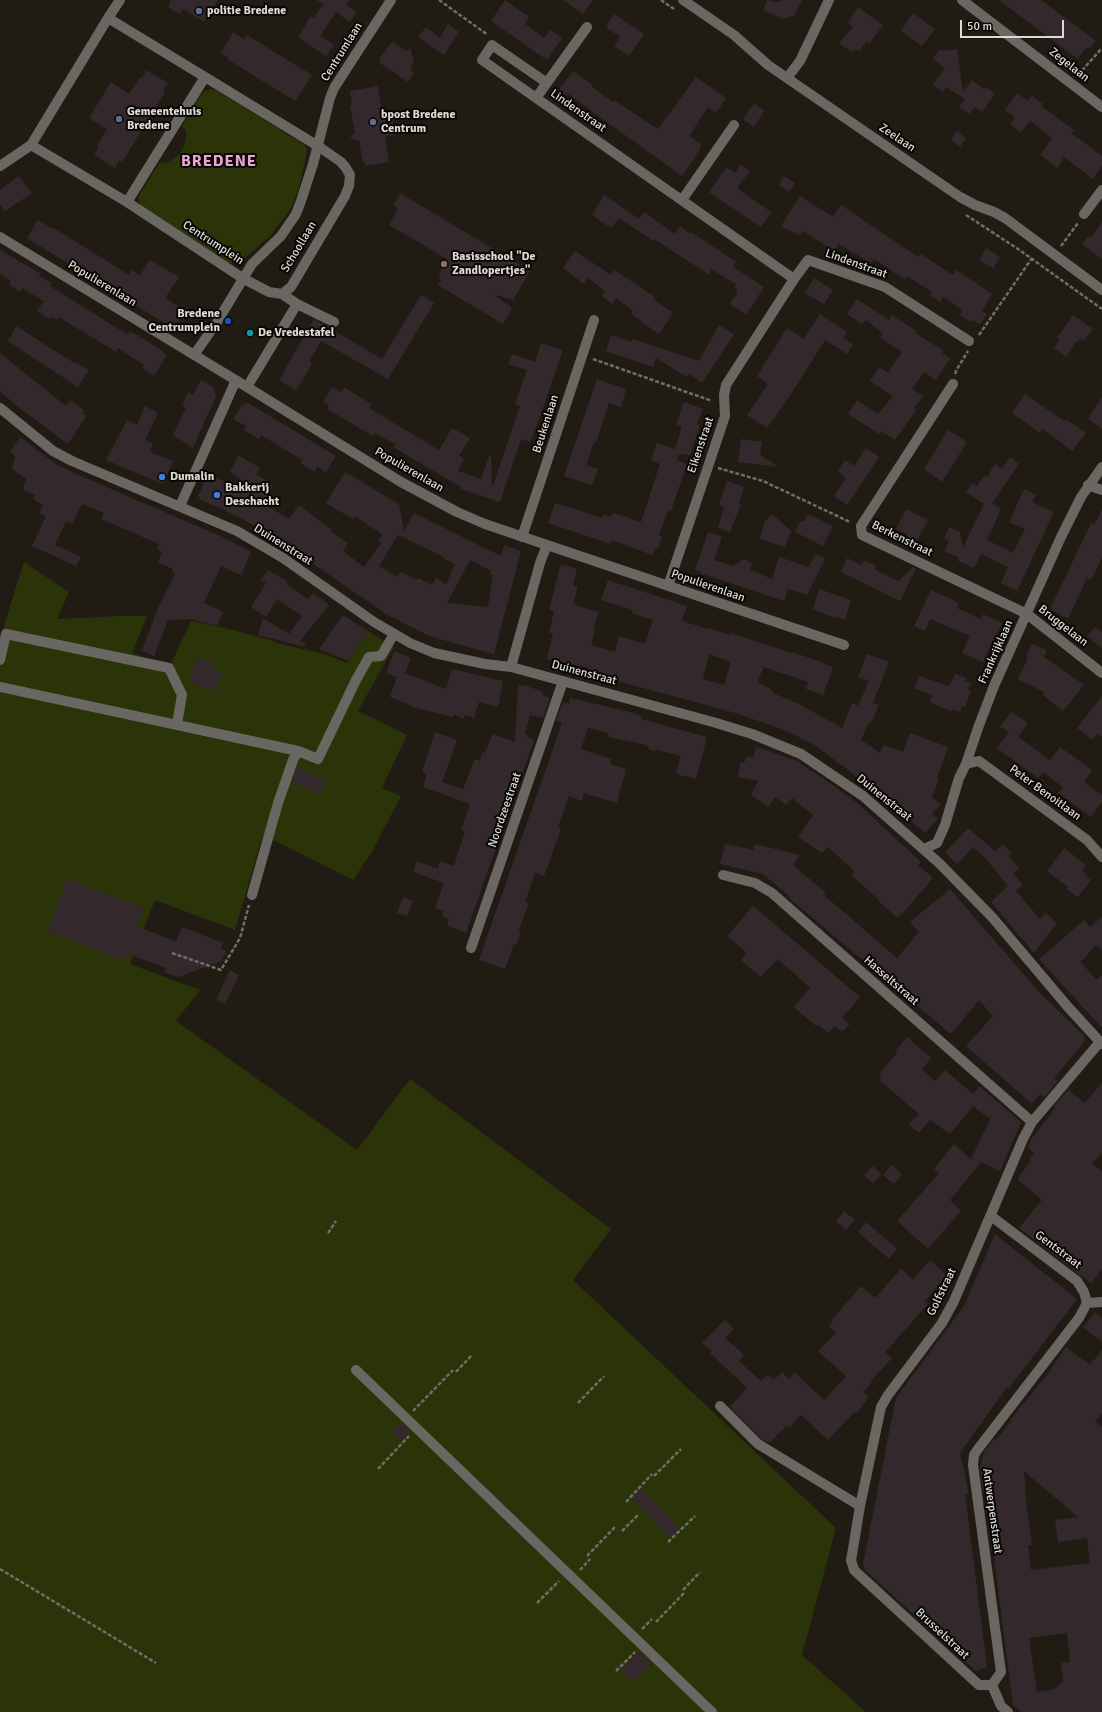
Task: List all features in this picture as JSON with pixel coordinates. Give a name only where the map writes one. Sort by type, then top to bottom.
[{"type":"street","points":[[0,166],[31,145],[120,0]]},
{"type":"street","name":"Centrumlaan","points":[[318,146],[334,88],[391,0]]},
{"type":"street","name":"Zeelaan","points":[[683,0],[734,35],[768,65],[960,197],[1000,215],[1102,290]]},
{"type":"street","points":[[787,78],[800,61],[829,0]]},
{"type":"street","name":"Zegelaan","points":[[962,0],[1102,107]]},
{"type":"street","points":[[108,18],[318,146]]},
{"type":"street","name":"Lindenstraat","points":[[536,98],[587,27]]},
{"type":"street","name":"Lindenstraat","points":[[547,83],[492,45],[482,60],[794,279],[808,260],[885,287],[971,343]]},
{"type":"street","points":[[127,202],[205,77]]},
{"type":"street","points":[[682,200],[734,125]]},
{"type":"street","name":"Centrumplein","points":[[31,145],[127,202],[244,279],[252,264],[281,236],[296,214],[304,195],[318,146]]},
{"type":"street","name":"Schoollaan","points":[[282,294],[291,286],[349,186],[350,175],[346,168],[318,146]]},
{"type":"street","points":[[1084,214],[1102,190]]},
{"type":"street","name":"Populierenlaan","points":[[0,237],[247,386],[401,482],[457,512],[522,537],[844,645]]},
{"type":"street","points":[[194,355],[244,279],[269,292],[282,294],[296,304],[334,322]]},
{"type":"street","name":"Eikenstraat","points":[[668,586],[725,416],[725,390],[728,380],[794,279]]},
{"type":"street","points":[[247,386],[296,304]]},
{"type":"street","name":"Beukenlaan","points":[[522,537],[594,320]]},
{"type":"street","points":[[180,506],[236,380]]},
{"type":"street","name":"Berkenstraat","points":[[953,384],[861,526],[862,535],[1027,614]]},
{"type":"street","name":"Duinenstraat","points":[[0,408],[53,451],[237,531],[283,558],[394,634],[410,643],[434,653],[485,664],[511,667],[752,734],[801,754],[863,796],[924,849],[992,917],[1101,1043]]},
{"type":"street","name":"Frankrijklaan","points":[[924,849],[937,843],[945,826],[959,778],[966,764],[994,686],[1061,536],[1088,485],[1102,467]]},
{"type":"street","points":[[1088,485],[1102,490]]},
{"type":"street","points":[[511,667],[540,563],[547,545]]},
{"type":"street","name":"Bruggelaan","points":[[1027,614],[1102,673]]},
{"type":"street","points":[[0,660],[6,634],[169,668],[182,695],[178,724]]},
{"type":"street","points":[[0,687],[178,724],[298,751],[318,759],[356,680],[369,657],[381,656],[394,634]]},
{"type":"street","name":"Noordzeestraat","points":[[471,948],[563,681]]},
{"type":"street","points":[[252,895],[278,803],[293,760],[298,751]]},
{"type":"street","name":"Peter Benoitlaan","points":[[966,764],[979,761],[1087,840],[1102,857]]},
{"type":"street","name":"Hasseltstraat","points":[[723,875],[754,882],[772,893],[1032,1122]]},
{"type":"street","name":"Golfstraat","points":[[854,1570],[851,1560],[860,1506],[881,1407],[888,1395],[942,1323],[954,1301],[1032,1122],[1101,1043]]},
{"type":"street","name":"Gentstraat","points":[[991,1216],[1077,1282],[1084,1292],[1087,1303]]},
{"type":"street","points":[[1087,1303],[1102,1302]]},
{"type":"street","name":"Antwerpenstraat","points":[[992,1684],[1001,1672],[973,1465],[974,1455],[1080,1318],[1087,1303]]},
{"type":"street","points":[[356,1370],[712,1712]]},
{"type":"street","points":[[720,1406],[758,1444],[860,1506]]},
{"type":"street","name":"Brusselstraat","points":[[854,1570],[979,1685],[992,1684]]},
{"type":"street","points":[[992,1684],[1001,1706],[1008,1712]]},
{"type":"path","points":[[439,0],[489,36],[492,45]]},
{"type":"path","points":[[661,0],[681,13]]},
{"type":"path","points":[[1071,83],[1102,48]]},
{"type":"path","points":[[1046,268],[1084,214]]},
{"type":"path","points":[[953,384],[957,369],[971,343],[1032,258]]},
{"type":"path","points":[[583,356],[724,405]]},
{"type":"path","points":[[708,465],[763,481],[861,526]]},
{"type":"path","points":[[172,953],[222,970],[240,938],[252,895]]},
{"type":"path","points":[[328,1233],[336,1221]]},
{"type":"path","points":[[406,1418],[472,1355]]},
{"type":"path","points":[[578,1403],[604,1376]]},
{"type":"path","points":[[378,1469],[416,1428]]},
{"type":"path","points":[[626,1502],[681,1449]]},
{"type":"path","points":[[622,1531],[638,1514]]},
{"type":"path","points":[[668,1542],[695,1516]]},
{"type":"path","points":[[587,1556],[616,1526]]},
{"type":"path","points":[[0,1569],[156,1663]]},
{"type":"path","points":[[537,1603],[567,1572]]},
{"type":"path","points":[[656,1622],[700,1572]]},
{"type":"path","points":[[616,1671],[642,1644]]},
{"type":"green space","points":[[211,89],[216,90],[305,145],[307,150],[299,189],[290,210],[269,237],[239,263],[229,263],[145,210],[140,205],[139,200],[139,195],[160,162],[165,163],[172,160],[184,147],[186,131],[182,126],[201,95],[205,91]]},
{"type":"green space","points":[[24,562],[69,592],[57,619],[147,616],[132,653],[170,666],[191,621],[233,630],[274,641],[273,642],[324,654],[347,663],[368,631],[394,647],[358,711],[407,735],[382,788],[401,796],[373,850],[353,880],[263,835],[235,930],[155,900],[130,964],[200,990],[176,1021],[357,1150],[410,1079],[611,1229],[573,1280],[836,1528],[802,1655],[866,1712],[0,1712],[0,638]]},
{"type":"building","name":"politie Bredene","points":[[169,0],[218,0],[204,22],[183,9],[180,14],[172,10],[168,7],[171,2]]},
{"type":"building","points":[[317,0],[349,0],[346,5],[357,12],[350,22],[336,12],[320,36],[334,45],[326,56],[298,37],[311,16],[314,18],[323,4]]},
{"type":"building","points":[[505,0],[529,17],[525,24],[544,38],[550,30],[562,38],[547,60],[491,21]]},
{"type":"building","points":[[563,0],[593,0],[583,14]]},
{"type":"building","points":[[767,0],[777,2],[783,0],[802,0],[795,15],[783,19],[763,10]]},
{"type":"building","points":[[999,0],[1041,0],[1096,41],[1091,47],[1086,48],[1078,59]]},
{"type":"building","points":[[858,7],[883,25],[870,43],[867,41],[859,51],[856,49],[854,51],[850,51],[839,43],[853,27],[848,22]]},
{"type":"building","points":[[913,13],[935,29],[922,46],[901,31]]},
{"type":"building","points":[[614,14],[644,34],[629,56],[614,46],[620,37],[606,27]]},
{"type":"building","points":[[448,24],[459,32],[444,55],[418,37],[426,27],[440,38]]},
{"type":"building","points":[[233,32],[244,39],[247,35],[312,75],[295,101],[227,59],[228,57],[221,53]]},
{"type":"building","points":[[392,42],[407,51],[410,48],[414,60],[410,70],[414,73],[408,82],[380,63],[380,58]]},
{"type":"building","points":[[940,49],[943,51],[957,49],[963,92],[972,80],[984,89],[986,87],[995,94],[982,112],[975,107],[969,114],[959,107],[965,99],[946,87],[943,92],[933,85],[945,68],[933,59]]},
{"type":"building","name":"Gemeentehuis Bredene","points":[[146,70],[168,83],[163,91],[165,92],[122,162],[120,160],[115,168],[94,155],[99,147],[97,146],[107,129],[89,118],[111,82],[129,94],[140,77],[142,78]]},
{"type":"building","points":[[573,71],[613,102],[614,100],[658,129],[696,77],[726,98],[716,113],[708,107],[689,136],[701,144],[701,148],[682,176],[568,94],[567,96],[559,90]]},
{"type":"building","name":"bpost Bredene Centrum","points":[[378,86],[383,117],[392,115],[395,135],[385,136],[389,162],[365,166],[359,141],[350,138],[355,133],[350,106],[352,105],[350,91]]},
{"type":"building","points":[[1017,93],[1028,101],[1032,96],[1043,104],[1041,106],[1074,130],[1071,133],[1102,156],[1102,166],[1093,179],[1064,157],[1057,168],[1040,155],[1052,138],[1030,121],[1021,133],[1010,124],[1015,118],[1005,110]]},
{"type":"building","points":[[754,103],[764,111],[754,127],[743,119]]},
{"type":"building","points":[[957,131],[966,138],[960,147],[951,140]]},
{"type":"building","points":[[741,164],[750,171],[737,188],[771,212],[761,227],[709,192],[727,167],[735,173]]},
{"type":"building","points":[[19,176],[32,193],[5,211],[0,205],[0,190]]},
{"type":"building","points":[[784,176],[795,183],[789,192],[779,185]]},
{"type":"building","points":[[400,193],[530,271],[513,300],[493,294],[511,307],[511,311],[503,324],[438,285],[441,280],[439,276],[441,270],[447,259],[389,225],[398,208],[393,205]]},
{"type":"building","points":[[604,195],[639,219],[644,212],[675,234],[680,226],[690,234],[691,232],[736,262],[733,267],[764,287],[746,315],[730,304],[737,293],[737,289],[734,287],[736,284],[711,269],[710,275],[654,239],[653,241],[619,218],[611,228],[592,215]]},
{"type":"building","points":[[800,196],[833,217],[841,205],[918,257],[921,254],[953,275],[956,270],[992,294],[982,311],[987,314],[980,324],[973,320],[971,322],[960,315],[963,310],[943,297],[940,302],[930,295],[932,292],[907,276],[905,279],[874,259],[871,263],[839,244],[834,251],[803,231],[800,236],[781,226]]},
{"type":"building","points":[[38,220],[53,229],[54,228],[129,275],[132,270],[140,275],[150,260],[179,277],[165,298],[185,311],[174,329],[27,238]]},
{"type":"building","points":[[1102,222],[1102,259],[1082,244],[1089,236],[1091,238]]},
{"type":"building","points":[[986,248],[1000,257],[993,268],[979,260]]},
{"type":"building","points":[[0,250],[41,274],[39,276],[52,283],[50,286],[128,335],[130,331],[163,351],[162,352],[167,355],[154,376],[142,368],[144,365],[118,348],[116,352],[59,317],[57,320],[52,317],[50,319],[37,311],[44,301],[22,288],[20,292],[9,285],[11,281],[0,274]]},
{"type":"building","points":[[575,251],[611,275],[614,270],[655,297],[653,299],[673,313],[659,334],[631,314],[633,311],[616,298],[612,304],[602,296],[605,291],[588,278],[584,284],[563,268]]},
{"type":"building","points":[[814,278],[833,290],[824,304],[805,293]]},
{"type":"building","points":[[421,295],[434,303],[388,379],[321,341],[309,362],[312,364],[296,391],[279,380],[314,319],[382,359]]},
{"type":"building","points":[[857,299],[889,320],[892,315],[916,331],[915,333],[944,351],[942,353],[950,358],[936,380],[924,372],[912,389],[923,396],[914,408],[916,410],[895,440],[881,431],[879,434],[848,414],[857,400],[878,414],[893,396],[870,381],[879,367],[888,373],[902,352],[880,338],[883,333],[866,320],[862,324],[847,314]]},
{"type":"building","points":[[820,314],[847,332],[843,338],[853,345],[847,354],[825,340],[789,397],[767,428],[747,415],[768,384],[757,376],[787,328],[804,339]]},
{"type":"building","points":[[1073,315],[1093,329],[1084,341],[1080,339],[1077,343],[1076,342],[1066,357],[1054,348],[1060,340],[1057,338]]},
{"type":"building","points":[[719,325],[734,334],[702,383],[689,374],[687,377],[656,358],[653,367],[606,351],[611,335],[632,342],[633,339],[699,361]]},
{"type":"building","points":[[16,326],[74,363],[75,362],[89,370],[78,387],[8,341]]},
{"type":"building","points":[[541,343],[563,350],[534,433],[530,442],[521,439],[500,502],[461,489],[461,487],[393,447],[395,444],[375,433],[373,436],[327,409],[329,405],[323,402],[332,387],[341,392],[344,387],[371,404],[369,408],[439,450],[452,428],[470,438],[459,456],[464,458],[458,471],[481,479],[491,454],[492,488],[520,406],[515,404],[527,370],[508,364],[512,354],[535,362]]},
{"type":"building","points":[[0,353],[66,406],[70,400],[84,410],[82,413],[86,416],[68,444],[17,406],[0,391]]},
{"type":"building","points":[[597,379],[626,389],[621,407],[609,403],[596,443],[594,442],[586,465],[598,469],[592,485],[564,476]]},
{"type":"building","points":[[201,380],[213,387],[216,396],[193,448],[173,435],[186,408],[182,406],[188,393],[193,395]]},
{"type":"building","points":[[1025,394],[1064,421],[1066,419],[1086,433],[1072,451],[1050,434],[1042,429],[1040,433],[1012,413]]},
{"type":"building","points":[[1102,397],[1102,429],[1088,419]]},
{"type":"building","points":[[684,402],[703,409],[697,424],[700,425],[690,455],[679,454],[677,460],[687,464],[671,511],[668,510],[659,535],[662,536],[658,549],[655,548],[652,555],[612,540],[611,544],[548,523],[555,503],[602,518],[603,514],[611,517],[613,513],[641,522],[660,464],[651,460],[657,443],[675,449],[682,427],[676,425]]},
{"type":"building","points":[[248,403],[336,456],[326,472],[317,467],[315,472],[300,463],[302,460],[261,435],[259,439],[244,430],[246,426],[233,419],[242,405]]},
{"type":"building","points":[[145,406],[158,413],[145,440],[153,444],[150,452],[173,461],[163,484],[106,460],[127,420],[137,425]]},
{"type":"building","points":[[948,430],[967,442],[942,482],[924,469]]},
{"type":"building","points":[[20,437],[56,464],[74,473],[227,539],[251,552],[241,575],[221,566],[204,603],[223,612],[217,626],[191,619],[168,620],[154,656],[142,651],[158,608],[175,573],[172,572],[173,569],[158,562],[162,552],[157,549],[159,544],[101,519],[104,513],[82,504],[72,524],[66,521],[55,545],[81,557],[76,566],[32,546],[46,516],[39,513],[43,505],[33,499],[35,495],[23,489],[26,479],[12,469],[15,456],[10,452]]},
{"type":"building","points":[[741,439],[762,442],[760,455],[779,467],[738,462]]},
{"type":"building","points":[[866,448],[879,457],[847,505],[834,496],[846,478],[838,472],[845,460],[854,466]]},
{"type":"building","points":[[238,455],[260,468],[256,474],[273,486],[264,504],[289,519],[299,505],[332,530],[331,532],[348,543],[343,551],[364,567],[381,543],[378,541],[382,534],[355,516],[353,519],[326,503],[345,472],[399,504],[404,531],[414,513],[501,556],[504,545],[521,551],[494,654],[429,636],[386,614],[276,538],[235,515],[201,500],[198,496],[208,475],[246,490],[249,485],[230,472]],"holes":[[[398,535],[444,557],[443,558],[455,564],[446,584],[436,578],[432,585],[418,578],[417,580],[400,572],[397,577],[379,566]],[[470,560],[491,571],[490,575],[493,575],[488,607],[447,603]]]},
{"type":"building","points":[[1010,457],[1019,464],[992,503],[1001,509],[987,540],[1013,553],[1025,529],[1009,522],[1024,489],[1036,495],[1032,502],[1054,512],[1017,591],[1001,583],[1008,567],[981,554],[974,568],[957,560],[958,557],[944,551],[949,541],[944,538],[949,527],[960,532],[963,547],[984,504],[966,492],[972,483],[977,486],[985,475],[987,477],[995,464],[1002,469]]},
{"type":"building","points":[[727,481],[744,487],[739,503],[741,504],[730,532],[718,528],[724,507],[719,504]]},
{"type":"building","points":[[906,509],[928,520],[917,541],[896,529]]},
{"type":"building","points":[[1102,510],[1102,558],[1091,580],[1087,578],[1068,619],[1050,609],[1091,523],[1094,525]]},
{"type":"building","points":[[772,514],[791,531],[785,547],[760,539],[765,521]]},
{"type":"building","points":[[808,514],[833,526],[823,546],[795,532],[800,521],[804,522]]},
{"type":"building","points":[[708,532],[722,537],[714,560],[733,566],[743,559],[752,563],[750,570],[772,579],[779,557],[809,567],[815,554],[825,559],[807,595],[788,589],[784,601],[695,570]]},
{"type":"building","points":[[847,558],[861,565],[864,560],[876,566],[874,569],[898,581],[913,567],[916,568],[900,601],[841,572]]},
{"type":"building","points":[[561,564],[577,569],[573,586],[578,587],[573,603],[577,604],[577,606],[599,612],[593,629],[595,630],[591,645],[615,652],[619,636],[645,644],[653,620],[632,613],[633,610],[601,600],[608,580],[687,606],[682,621],[730,635],[730,633],[792,652],[833,667],[823,695],[806,689],[808,682],[761,666],[763,669],[757,682],[772,690],[773,693],[801,705],[842,728],[852,703],[858,706],[869,681],[858,677],[867,654],[889,662],[873,703],[879,705],[861,740],[880,753],[883,745],[903,752],[910,733],[948,747],[932,797],[941,804],[932,814],[938,819],[925,833],[879,793],[813,744],[785,730],[732,712],[595,675],[588,672],[589,668],[547,659],[553,633],[549,633],[554,611],[549,610]],"holes":[[[709,654],[731,662],[724,685],[703,679]]]},
{"type":"building","points":[[268,570],[287,581],[287,585],[308,599],[313,593],[329,605],[300,641],[306,644],[305,647],[258,635],[263,618],[289,634],[302,616],[277,599],[266,617],[251,607],[266,583],[261,580]]},
{"type":"building","points":[[819,589],[851,600],[845,620],[835,618],[813,609]]},
{"type":"building","points":[[931,590],[959,603],[957,608],[981,619],[983,614],[1002,623],[983,662],[962,653],[970,636],[930,619],[925,631],[914,626]]},
{"type":"building","points":[[343,615],[368,631],[348,661],[319,649]]},
{"type":"building","points":[[1095,627],[1102,632],[1102,648],[1087,636]]},
{"type":"building","points":[[1032,644],[1047,650],[1044,657],[1084,685],[1063,711],[1043,695],[1044,692],[1018,679],[1028,658],[1026,657]]},
{"type":"building","points":[[394,651],[411,658],[405,673],[446,689],[452,669],[503,681],[498,707],[479,702],[474,718],[465,715],[464,719],[454,714],[453,717],[412,707],[413,706],[390,697],[397,677],[386,673]]},
{"type":"building","points":[[197,657],[214,663],[212,669],[222,672],[215,691],[190,682]]},
{"type":"building","points":[[955,674],[966,678],[965,681],[971,683],[968,690],[971,691],[965,707],[962,706],[960,712],[935,705],[930,702],[932,695],[914,688],[919,676],[949,686]]},
{"type":"building","points":[[518,685],[527,686],[543,692],[542,695],[550,698],[543,718],[530,715],[525,734],[528,735],[527,737],[534,740],[466,933],[447,925],[449,918],[442,916],[444,911],[435,908],[444,883],[413,872],[417,861],[438,869],[440,861],[454,866],[465,831],[461,830],[470,804],[423,787],[427,774],[422,772],[435,732],[457,740],[442,782],[463,789],[475,759],[480,761],[482,753],[486,750],[493,734],[515,742]]},
{"type":"building","points":[[1102,696],[1102,737],[1097,734],[1092,740],[1077,728]]},
{"type":"building","points":[[570,698],[630,712],[642,716],[641,719],[707,737],[696,779],[676,774],[681,756],[658,750],[653,751],[649,749],[647,745],[608,737],[609,733],[588,728],[581,749],[611,759],[610,764],[626,769],[617,803],[584,793],[582,801],[569,796],[558,827],[561,829],[544,876],[535,873],[525,902],[529,903],[518,932],[521,932],[516,945],[514,944],[505,969],[479,960],[562,723],[556,721],[563,702],[569,704]]},
{"type":"building","points":[[1011,712],[1028,723],[1018,737],[1050,760],[1060,747],[1092,770],[1084,782],[1102,795],[1102,802],[1091,817],[1058,793],[1063,787],[1043,772],[1038,778],[997,748],[1009,732],[1000,727]]},
{"type":"building","points":[[756,747],[795,760],[834,786],[856,802],[921,862],[918,865],[933,878],[898,918],[851,875],[854,871],[828,847],[822,853],[798,837],[813,815],[792,798],[786,805],[775,797],[768,807],[751,795],[758,781],[738,777],[741,762],[744,763],[747,756],[753,758]]},
{"type":"building","points":[[297,767],[326,781],[319,794],[292,781]]},
{"type":"building","points":[[968,828],[995,851],[1003,844],[1011,853],[1008,856],[1019,868],[1013,873],[1023,885],[1016,891],[1040,919],[1046,913],[1057,923],[1034,953],[991,902],[1008,886],[986,859],[973,847],[957,864],[945,852]]},
{"type":"building","points":[[725,844],[754,850],[755,844],[800,855],[793,865],[826,893],[824,895],[897,958],[919,932],[910,922],[950,889],[1039,992],[1084,1036],[1085,1041],[1054,1078],[1058,1081],[1044,1097],[1040,1094],[1032,1104],[966,1046],[993,1016],[979,1000],[951,1034],[790,899],[791,898],[763,874],[720,864]]},
{"type":"building","points":[[1064,848],[1086,865],[1082,870],[1087,874],[1085,876],[1091,880],[1078,897],[1066,889],[1068,887],[1047,871]]},
{"type":"building","points":[[67,879],[144,908],[137,926],[176,942],[182,927],[223,943],[221,949],[226,951],[222,961],[178,977],[164,972],[166,968],[128,954],[125,961],[48,931]]},
{"type":"building","points":[[403,897],[413,901],[407,916],[397,913]]},
{"type":"building","points":[[753,906],[860,997],[842,1018],[850,1024],[842,1032],[835,1026],[828,1033],[818,1024],[816,1026],[794,1007],[810,988],[778,959],[761,977],[741,960],[747,953],[727,936]]},
{"type":"building","points":[[1102,917],[1102,950],[1096,945],[1081,962],[1096,980],[1102,975],[1102,1028],[1039,959],[1084,920],[1090,927]]},
{"type":"building","points":[[230,970],[239,975],[225,1004],[216,1000]]},
{"type":"building","points":[[907,1037],[931,1058],[922,1069],[935,1081],[945,1070],[973,1094],[979,1086],[1021,1122],[1000,1171],[981,1162],[950,1200],[961,1211],[928,1249],[897,1221],[939,1173],[934,1169],[954,1144],[971,1159],[990,1119],[973,1106],[950,1134],[930,1120],[919,1133],[909,1125],[919,1114],[879,1080],[882,1077],[879,1074],[897,1053],[895,1052]]},
{"type":"building","points":[[1102,1083],[1102,1153],[1092,1163],[1102,1172],[1102,1269],[1091,1283],[1019,1228],[1042,1200],[1018,1180],[1031,1161],[1029,1159],[1034,1153],[1028,1148],[1031,1139],[1056,1107],[1054,1106],[1068,1090],[1084,1103]]},
{"type":"building","points":[[891,1165],[902,1174],[894,1184],[883,1175]]},
{"type":"building","points":[[873,1166],[882,1174],[873,1183],[864,1175]]},
{"type":"building","points":[[844,1211],[855,1220],[846,1230],[836,1221]]},
{"type":"building","points":[[866,1222],[897,1249],[889,1259],[858,1232]]},
{"type":"building","points":[[995,1234],[1077,1299],[1009,1388],[1007,1387],[960,1453],[969,1493],[965,1494],[987,1667],[976,1671],[865,1570],[863,1564],[896,1398],[964,1306]]},
{"type":"building","points":[[930,1260],[947,1275],[925,1301],[928,1304],[885,1352],[892,1358],[863,1392],[869,1397],[858,1411],[854,1413],[828,1440],[801,1415],[789,1428],[786,1426],[769,1443],[762,1439],[730,1407],[747,1388],[710,1353],[712,1351],[702,1343],[725,1320],[734,1329],[725,1338],[744,1355],[739,1361],[761,1381],[768,1375],[774,1380],[782,1372],[789,1379],[795,1373],[824,1400],[846,1376],[818,1351],[836,1333],[829,1326],[833,1321],[832,1320],[861,1286],[875,1298],[901,1269],[913,1280]]},
{"type":"building","points":[[1095,1312],[1102,1318],[1102,1342],[1083,1327]]},
{"type":"building","points":[[1066,1347],[1090,1365],[1102,1350],[1102,1413],[1095,1421],[1102,1427],[1102,1712],[1021,1712],[1013,1705],[987,1503],[985,1491],[983,1491],[980,1468],[984,1452],[994,1439],[996,1440],[1011,1421],[1010,1420],[1048,1374]],"holes":[[[1024,1471],[1078,1517],[1055,1520],[1058,1542],[1087,1538],[1090,1563],[1031,1570],[1028,1545],[1032,1545],[1025,1492]],[[1067,1633],[1070,1662],[1061,1663],[1063,1681],[1055,1689],[1037,1692],[1029,1638]]]},
{"type":"building","points":[[401,1423],[411,1433],[402,1441],[392,1431]]},
{"type":"building","points":[[641,1488],[680,1529],[670,1538],[631,1498]]},
{"type":"building","points":[[639,1651],[652,1663],[634,1682],[621,1670]]},
{"type":"place","name":"politie Bredene","points":[[199,11]]},
{"type":"place","name":"Gemeentehuis Bredene","points":[[119,119]]},
{"type":"place","name":"bpost Bredene Centrum","points":[[373,122]]},
{"type":"place","name":"Basisschool \"De Zandlopertjes\"","points":[[444,264]]},
{"type":"place","name":"Bredene Centrumplein","points":[[228,321]]},
{"type":"place","name":"De Vredestafel","points":[[250,333]]},
{"type":"place","name":"Dumalin","points":[[162,477]]},
{"type":"place","name":"Bakkerij Deschacht","points":[[217,495]]},
{"type":"district","name":"BREDENE","points":[[219,162]]}]
